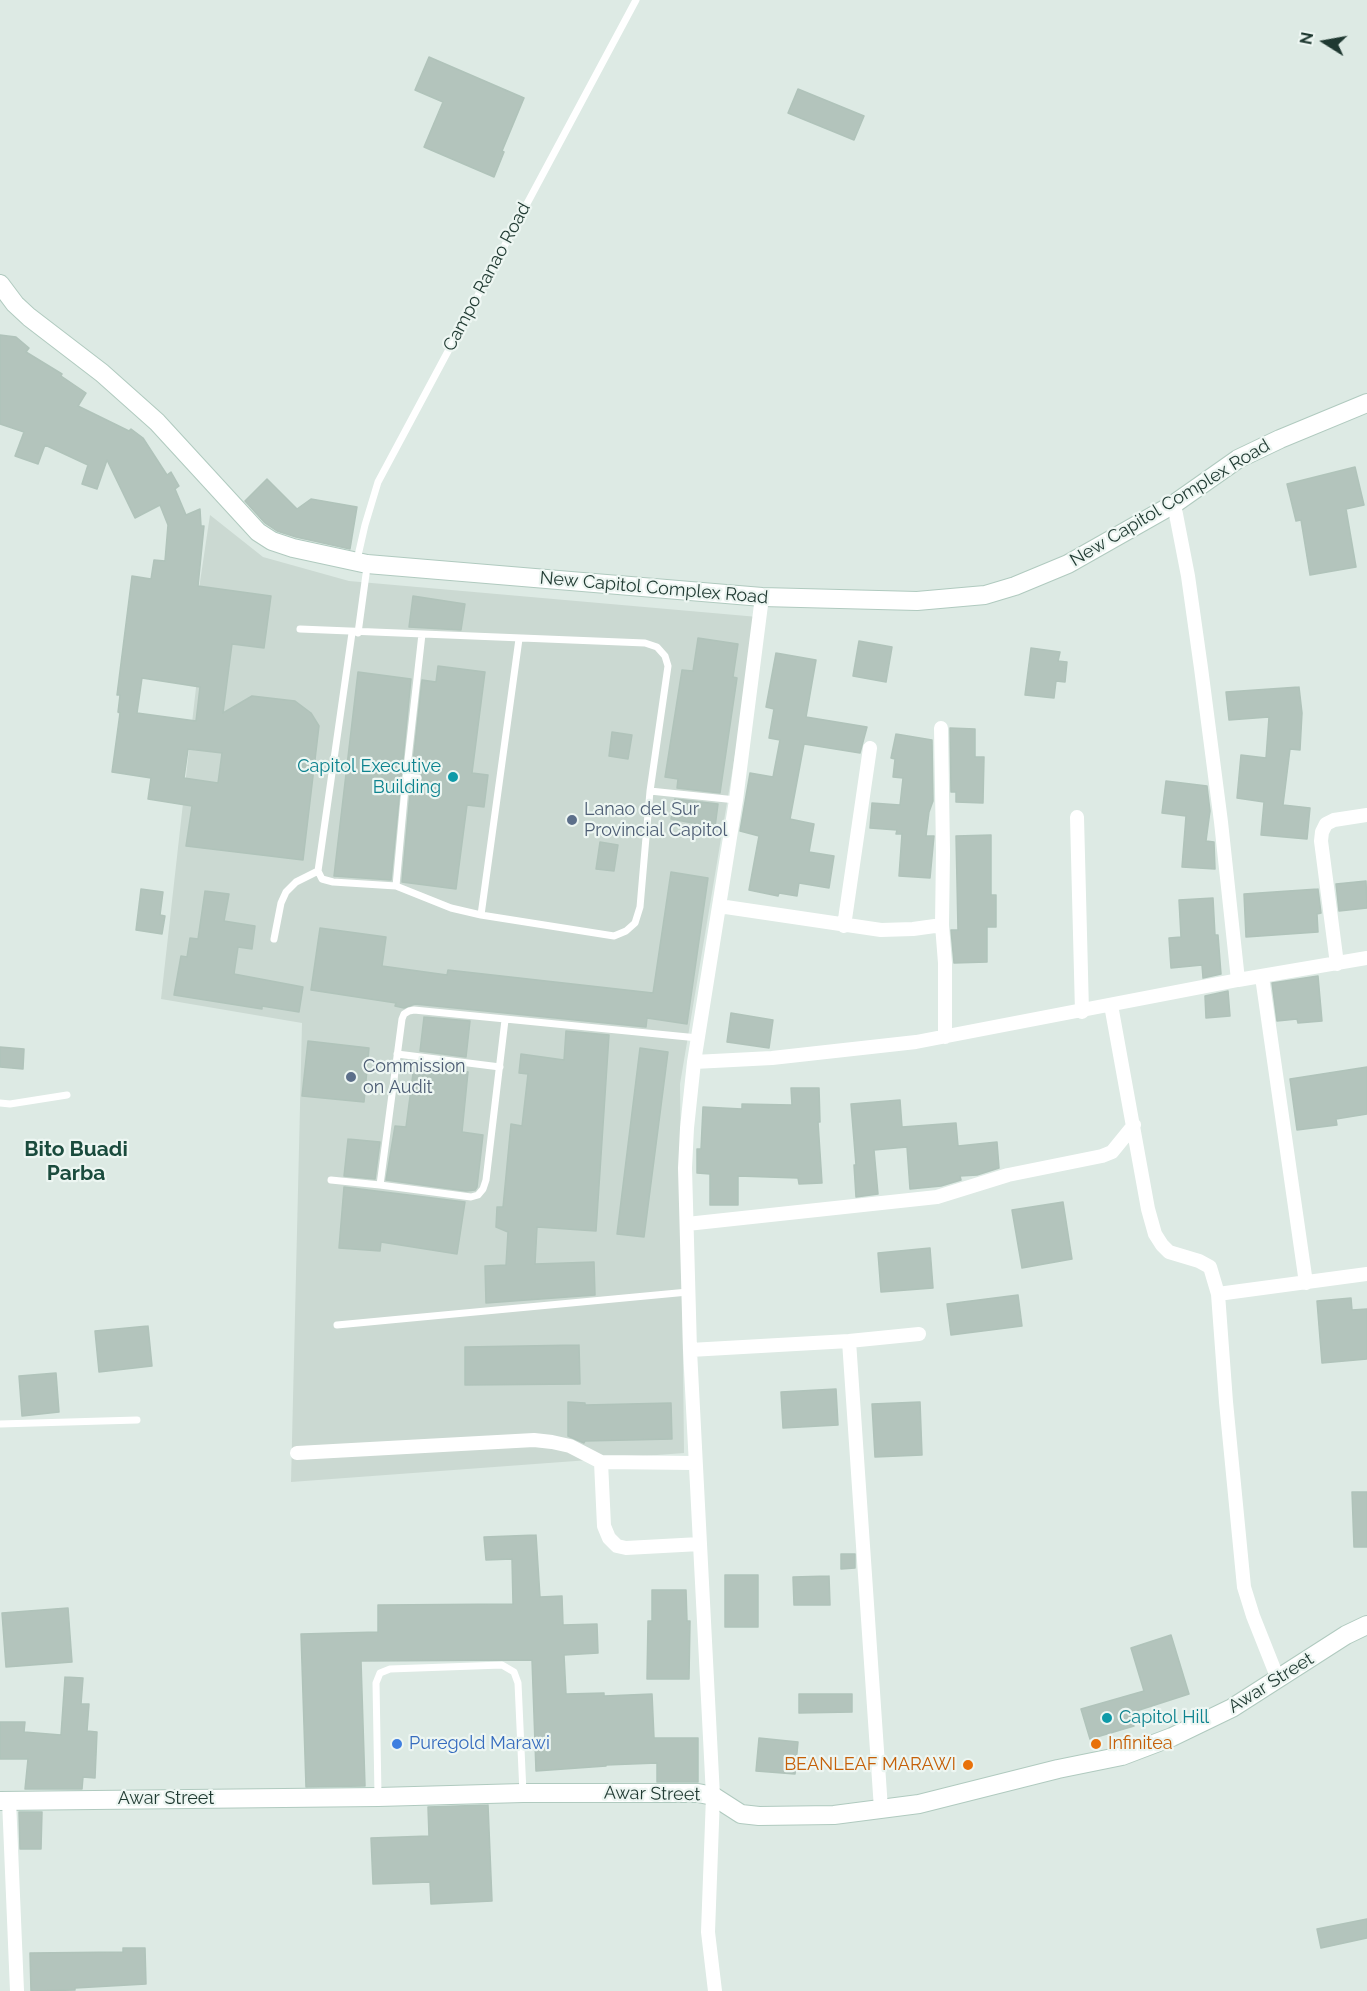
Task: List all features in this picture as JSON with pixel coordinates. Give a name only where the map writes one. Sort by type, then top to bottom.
[{"type":"main road","name":"New Capitol Complex Road","points":[[0,284],[15,304],[29,317],[102,374],[157,422],[258,532],[272,541],[293,548],[362,563],[762,597],[916,601],[985,595],[1015,586],[1068,564],[1174,504],[1238,459],[1367,403]]},
{"type":"main road","name":"Awar Street","points":[[5,1800],[698,1793],[713,1796],[741,1814],[759,1816],[834,1815],[881,1809],[919,1804],[1058,1768],[1122,1756],[1172,1737],[1232,1708],[1346,1635],[1367,1625]]},
{"type":"street","points":[[1174,504],[1188,576],[1208,722],[1238,980]]},
{"type":"street","points":[[715,1991],[708,1932],[707,1900],[713,1796],[690,1350],[686,1138],[693,1062],[736,800],[762,597]]},
{"type":"street","points":[[941,728],[945,1037]]},
{"type":"street","points":[[844,926],[870,748]]},
{"type":"street","points":[[1337,964],[1321,842],[1322,832],[1326,824],[1334,820],[1367,815]]},
{"type":"street","points":[[1077,817],[1082,1012]]},
{"type":"street","points":[[719,906],[881,930],[942,925]]},
{"type":"street","points":[[693,1062],[783,1057],[916,1042],[1082,1012],[1238,980],[1367,958]]},
{"type":"street","points":[[1262,977],[1306,1283]]},
{"type":"street","points":[[1110,1005],[1148,1209],[1155,1234],[1169,1252],[1199,1261],[1210,1267],[1218,1294],[1226,1402],[1245,1587],[1253,1616],[1278,1680]]},
{"type":"street","points":[[687,1224],[937,1197],[1008,1175],[1102,1156],[1112,1152],[1134,1125]]},
{"type":"street","points":[[1218,1294],[1367,1274]]},
{"type":"street","points":[[690,1350],[919,1335]]},
{"type":"street","points":[[849,1341],[881,1809]]},
{"type":"street","points":[[297,1454],[534,1440],[570,1446],[601,1462],[695,1463]]},
{"type":"street","points":[[601,1462],[604,1526],[609,1538],[617,1546],[626,1548],[700,1544]]},
{"type":"street","points":[[5,1800],[17,1991]]},
{"type":"lane","name":"Campo Ranao Road","points":[[318,871],[355,633],[365,525],[378,482],[636,0]]},
{"type":"lane","points":[[274,939],[281,903],[286,891],[296,882],[318,871],[322,879],[333,882],[396,886],[451,908],[481,915],[614,936],[626,931],[635,923],[640,906],[650,791],[668,666],[665,656],[657,647],[645,643],[300,629]]},
{"type":"lane","points":[[396,886],[422,634]]},
{"type":"lane","points":[[481,915],[519,639]]},
{"type":"lane","points":[[406,777],[418,778]]},
{"type":"lane","points":[[487,785],[498,786]]},
{"type":"lane","points":[[650,791],[736,800]]},
{"type":"lane","points":[[380,1185],[402,1019],[409,1011],[698,1038]]},
{"type":"lane","points":[[331,1180],[471,1197],[478,1194],[483,1189],[486,1180],[505,1020]]},
{"type":"lane","points":[[397,1054],[500,1067]]},
{"type":"lane","points":[[0,1103],[10,1104],[67,1095]]},
{"type":"lane","points":[[337,1325],[688,1292]]},
{"type":"lane","points":[[0,1424],[137,1420]]},
{"type":"lane","points":[[378,1797],[376,1683],[380,1673],[390,1669],[490,1665],[502,1665],[514,1672],[518,1683],[523,1793]]},
{"type":"shaded area","points":[[210,515],[263,557],[349,581],[758,617],[680,1084],[684,1453],[291,1482],[302,1023],[161,999],[200,652],[190,649]]},
{"type":"building","points":[[429,57],[524,98],[494,177],[424,147],[443,102],[415,90]]},
{"type":"building","points":[[798,89],[864,116],[854,140],[788,113]]},
{"type":"building","points":[[0,335],[16,337],[29,348],[26,352],[62,374],[61,376],[86,393],[78,406],[129,431],[131,429],[143,438],[167,475],[171,472],[179,486],[175,489],[186,515],[200,509],[201,526],[204,526],[198,586],[271,596],[264,648],[232,644],[223,713],[252,696],[295,701],[311,713],[319,726],[303,860],[186,846],[192,806],[148,799],[151,778],[112,772],[120,713],[118,712],[120,695],[117,695],[132,576],[151,579],[154,560],[165,561],[168,525],[160,505],[135,518],[107,460],[97,489],[82,484],[88,465],[45,445],[38,464],[15,456],[24,432],[0,424]],"holes":[[[142,678],[200,687],[196,721],[137,713]],[[188,749],[222,753],[218,783],[184,778]]]},
{"type":"building","points":[[1355,467],[1364,505],[1346,509],[1356,567],[1310,575],[1301,520],[1296,521],[1287,484]]},
{"type":"building","points":[[267,479],[297,509],[311,499],[357,507],[350,549],[296,537],[277,531],[265,523],[245,501]]},
{"type":"building","points":[[413,596],[465,604],[461,630],[409,627]]},
{"type":"building","points":[[698,638],[738,644],[733,677],[737,678],[720,793],[677,788],[678,779],[665,777],[682,670],[693,671]]},
{"type":"building","points":[[859,641],[892,647],[886,682],[853,676]]},
{"type":"building","points":[[1031,648],[1060,652],[1058,661],[1067,662],[1065,682],[1056,681],[1054,698],[1025,695]]},
{"type":"building","points":[[776,653],[816,660],[806,717],[867,727],[860,753],[804,744],[790,819],[814,824],[809,852],[834,856],[829,888],[799,883],[797,896],[779,893],[778,896],[749,890],[759,836],[740,831],[750,773],[773,777],[780,740],[769,738],[774,709],[766,707]]},
{"type":"building","name":"Capitol Executive Building","points":[[438,666],[485,672],[472,773],[488,775],[484,807],[467,805],[456,889],[402,882],[411,783],[420,783],[423,779],[421,773],[412,772],[422,680],[436,682]]},
{"type":"building","points":[[358,672],[411,679],[391,880],[334,876]]},
{"type":"building","points":[[1299,687],[1302,713],[1300,750],[1290,749],[1283,805],[1310,808],[1307,839],[1261,835],[1264,802],[1237,798],[1241,755],[1266,758],[1269,717],[1229,720],[1226,692]]},
{"type":"building","points":[[950,728],[975,729],[975,757],[984,757],[983,803],[956,802],[956,792],[951,792]]},
{"type":"building","points":[[612,732],[632,735],[628,759],[609,756]]},
{"type":"building","points":[[896,734],[932,740],[933,801],[926,836],[934,836],[930,878],[899,876],[902,834],[896,834],[897,830],[870,828],[872,803],[900,805],[903,778],[893,777],[895,759],[891,758]]},
{"type":"building","points":[[1166,781],[1207,786],[1210,811],[1206,841],[1214,842],[1215,869],[1182,867],[1186,816],[1162,813]]},
{"type":"building","points":[[675,799],[718,804],[715,827],[671,819]]},
{"type":"building","points":[[991,835],[991,895],[996,895],[996,927],[987,927],[987,962],[954,963],[951,930],[958,930],[956,836]]},
{"type":"building","points":[[600,842],[618,845],[614,871],[596,869]]},
{"type":"building","points":[[671,872],[708,878],[687,1024],[647,1018],[646,1027],[415,1004],[404,1008],[395,1006],[396,1003],[311,990],[320,928],[386,937],[382,966],[447,975],[448,970],[653,993]]},
{"type":"building","points":[[1366,881],[1367,908],[1339,911],[1336,884]]},
{"type":"building","points":[[141,889],[163,892],[160,915],[165,916],[162,934],[136,930]]},
{"type":"building","points":[[1318,889],[1321,913],[1317,914],[1318,932],[1246,937],[1244,894]]},
{"type":"building","points":[[205,891],[229,894],[224,921],[255,926],[252,949],[238,947],[234,974],[303,987],[299,1012],[262,1006],[262,1009],[174,995],[181,956],[187,957],[190,938],[198,939]]},
{"type":"building","points":[[1213,898],[1215,935],[1218,935],[1221,974],[1203,978],[1202,965],[1171,968],[1169,938],[1181,937],[1179,900]]},
{"type":"building","points":[[1318,976],[1322,1021],[1298,1023],[1297,1019],[1277,1021],[1272,983]]},
{"type":"building","points":[[1228,991],[1230,1016],[1206,1018],[1205,996]]},
{"type":"building","points":[[731,1013],[773,1020],[769,1048],[727,1042]]},
{"type":"building","points":[[424,1017],[470,1021],[466,1057],[420,1051]]},
{"type":"building","points":[[566,1031],[609,1035],[596,1231],[537,1227],[535,1264],[594,1262],[595,1295],[486,1303],[485,1266],[506,1265],[508,1232],[496,1227],[497,1207],[503,1207],[511,1124],[522,1126],[528,1074],[519,1073],[521,1054],[564,1060]]},
{"type":"building","points":[[308,1041],[369,1048],[364,1102],[302,1096]]},
{"type":"building","points":[[0,1047],[24,1049],[23,1069],[0,1067]]},
{"type":"building","points":[[640,1048],[668,1052],[644,1237],[617,1234]]},
{"type":"building","points":[[418,1062],[465,1068],[464,1071],[468,1072],[462,1132],[483,1135],[475,1190],[466,1191],[386,1180],[395,1126],[406,1127],[414,1066],[418,1066]]},
{"type":"building","points":[[1367,1067],[1367,1114],[1336,1119],[1337,1125],[1297,1130],[1290,1079]]},
{"type":"building","points":[[791,1088],[819,1088],[820,1122],[818,1122],[822,1183],[799,1184],[798,1178],[738,1176],[738,1205],[710,1205],[710,1174],[697,1173],[697,1149],[701,1149],[703,1107],[742,1109],[742,1104],[792,1105]]},
{"type":"building","points":[[900,1100],[902,1127],[956,1123],[958,1146],[997,1142],[999,1168],[977,1175],[960,1176],[961,1180],[941,1186],[910,1189],[907,1147],[874,1150],[878,1194],[856,1197],[851,1104]]},
{"type":"building","points":[[348,1139],[380,1142],[375,1179],[344,1176]]},
{"type":"building","points":[[344,1187],[465,1202],[457,1254],[381,1242],[380,1251],[339,1248]]},
{"type":"building","points":[[1063,1202],[1072,1259],[1022,1268],[1012,1210]]},
{"type":"building","points":[[930,1248],[933,1288],[881,1292],[878,1253]]},
{"type":"building","points":[[1018,1295],[1022,1326],[951,1335],[947,1304]]},
{"type":"building","points":[[1351,1298],[1352,1310],[1367,1309],[1367,1359],[1322,1363],[1317,1301]]},
{"type":"building","points":[[148,1326],[152,1366],[99,1372],[95,1331]]},
{"type":"building","points":[[579,1345],[580,1384],[465,1385],[465,1347]]},
{"type":"building","points":[[56,1373],[59,1412],[22,1416],[19,1376]]},
{"type":"building","points":[[836,1389],[838,1425],[783,1428],[781,1392]]},
{"type":"building","points":[[568,1402],[585,1403],[585,1405],[671,1403],[672,1439],[585,1441],[584,1443],[568,1436]]},
{"type":"building","points":[[920,1402],[922,1455],[875,1457],[872,1404]]},
{"type":"building","points":[[1352,1492],[1367,1492],[1367,1547],[1354,1547]]},
{"type":"building","points":[[536,1535],[540,1597],[562,1596],[563,1625],[597,1624],[598,1653],[564,1655],[566,1694],[604,1693],[604,1696],[652,1694],[654,1738],[698,1738],[698,1782],[657,1782],[657,1763],[536,1771],[532,1660],[361,1661],[365,1786],[306,1787],[301,1634],[378,1632],[378,1605],[513,1604],[512,1559],[486,1560],[484,1537]]},
{"type":"building","points":[[841,1554],[855,1554],[855,1568],[841,1569]]},
{"type":"building","points":[[725,1575],[758,1575],[758,1627],[725,1627]]},
{"type":"building","points":[[829,1576],[830,1605],[794,1605],[793,1577]]},
{"type":"building","points":[[652,1590],[686,1590],[687,1621],[690,1621],[689,1679],[647,1679],[648,1621],[652,1621]]},
{"type":"building","points":[[68,1608],[72,1662],[6,1667],[2,1613]]},
{"type":"building","points":[[1171,1635],[1189,1694],[1130,1713],[1134,1726],[1090,1739],[1081,1709],[1144,1691],[1131,1648]]},
{"type":"building","points":[[65,1677],[83,1678],[81,1704],[89,1704],[87,1731],[97,1732],[95,1778],[83,1777],[82,1789],[25,1789],[28,1759],[0,1759],[0,1722],[25,1722],[24,1732],[61,1735]]},
{"type":"building","points":[[799,1694],[852,1694],[852,1712],[799,1713]]},
{"type":"building","points":[[759,1738],[798,1742],[795,1774],[756,1771]]},
{"type":"building","points":[[488,1805],[492,1901],[431,1904],[430,1882],[373,1884],[371,1838],[429,1836],[428,1807]]},
{"type":"building","points":[[19,1812],[42,1812],[41,1849],[20,1849]]},
{"type":"building","points":[[1367,1919],[1367,1938],[1321,1948],[1317,1929]]},
{"type":"building","points":[[123,1948],[145,1948],[146,1984],[31,1991],[30,1953],[123,1952]]},
{"type":"place","name":"Capitol Executive Building","points":[[453,777]]},
{"type":"place","name":"Lanao del Sur Provincial Capitol","points":[[572,820]]},
{"type":"place","name":"Commission on Audit","points":[[351,1077]]},
{"type":"place","name":"Capitol Hill","points":[[1107,1718]]},
{"type":"place","name":"Puregold Marawi","points":[[397,1744]]},
{"type":"place","name":"Infinitea","points":[[1096,1744]]},
{"type":"place","name":"BEANLEAF MARAWI","points":[[968,1765]]},
{"type":"district","name":"Bito Buadi Parba","points":[[76,1162]]}]
